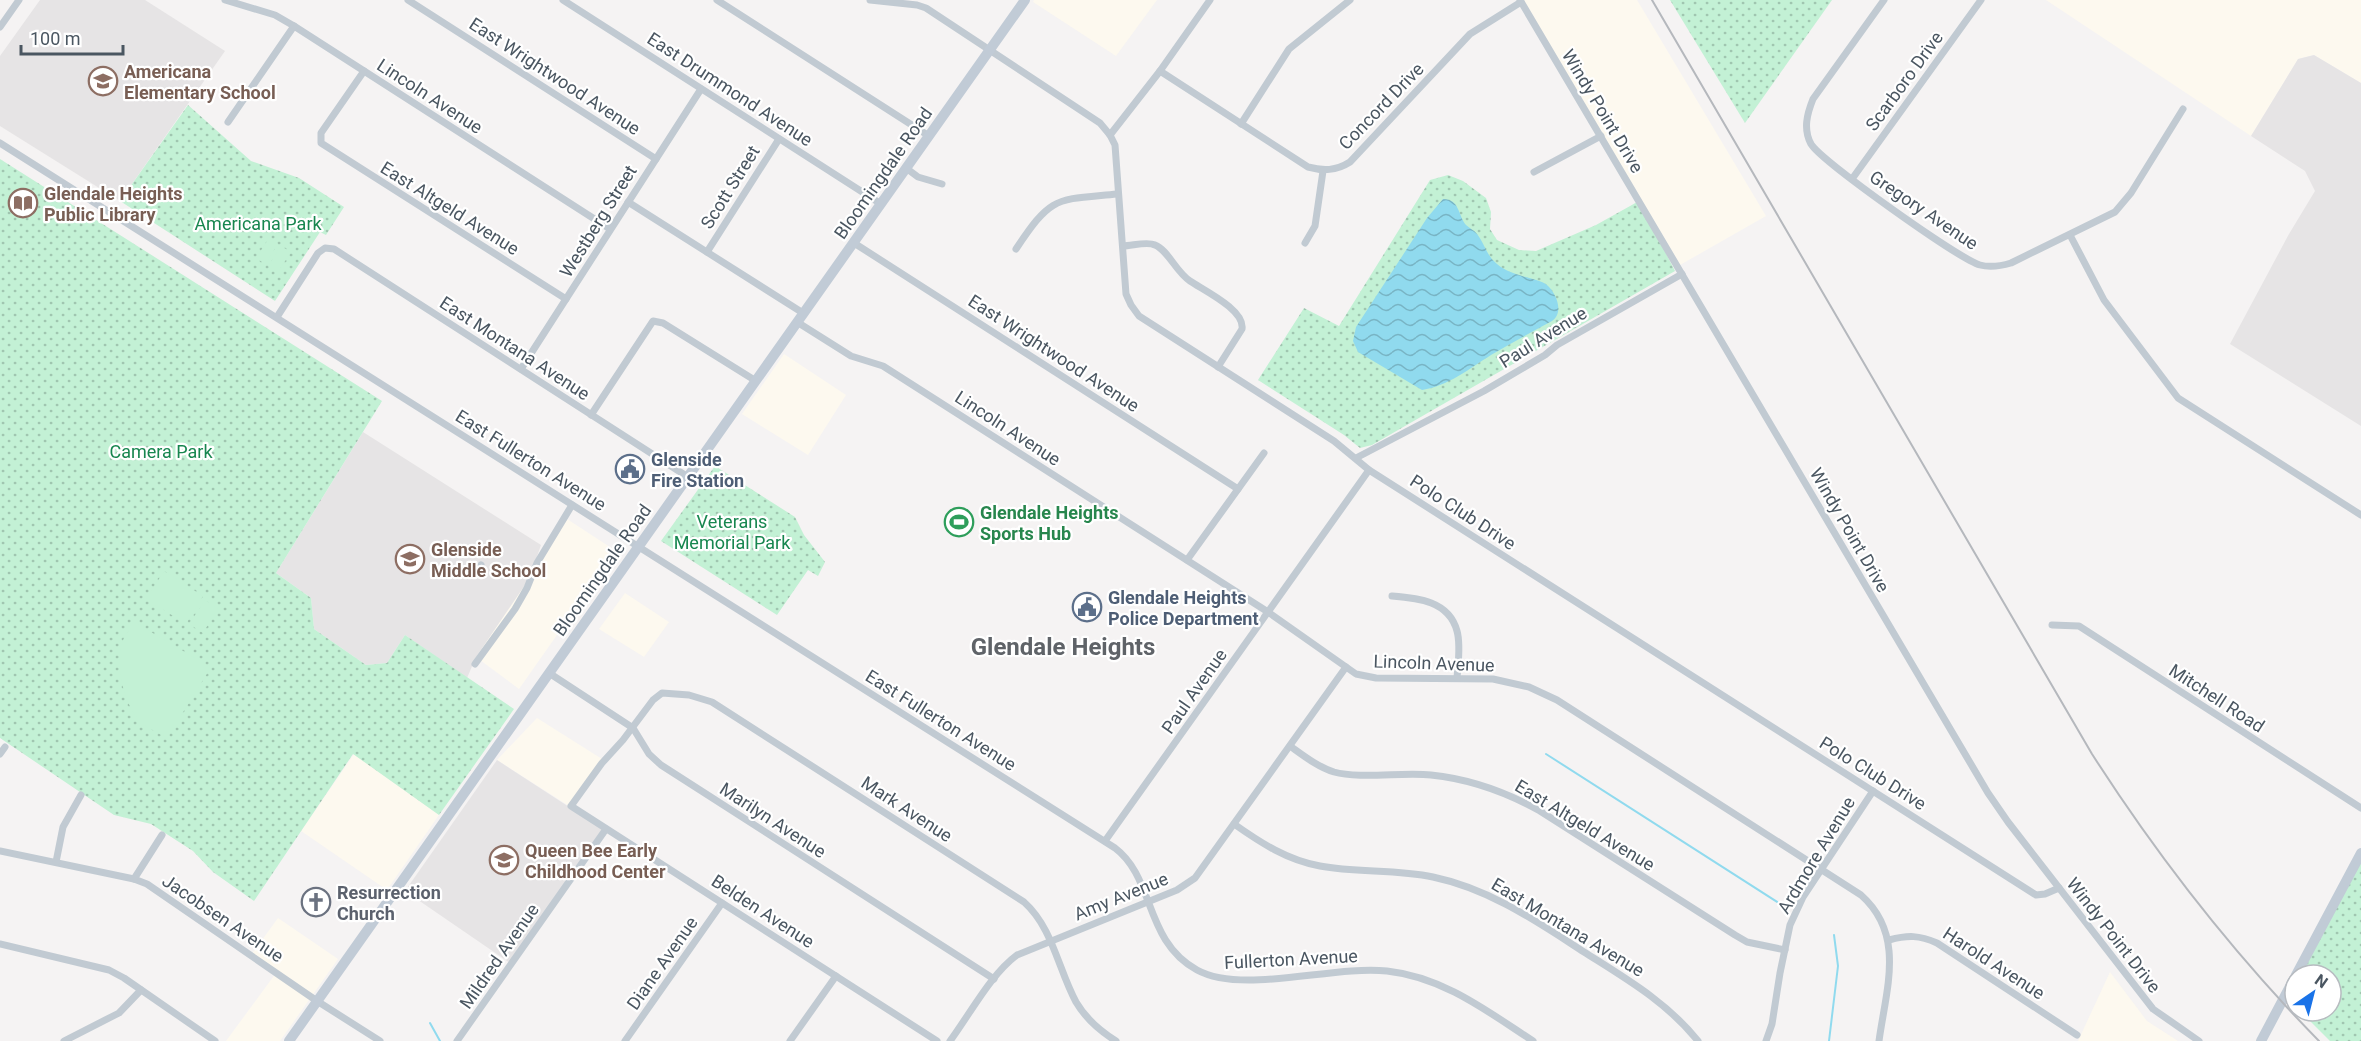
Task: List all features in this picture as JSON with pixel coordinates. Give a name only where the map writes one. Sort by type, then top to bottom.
[{"type":"main road","name":"Bloomingdale Road","points":[[289,1041],[1025,0]]},
{"type":"main road","points":[[2303,963],[2361,853]]},
{"type":"main road","points":[[2261,1041],[2283,1000]]},
{"type":"street","points":[[0,27],[19,0]]},
{"type":"street","name":"Lincoln Avenue","points":[[226,0],[275,15],[294,26],[610,229]]},
{"type":"street","name":"East Wrightwood Avenue","points":[[408,0],[656,159]]},
{"type":"street","name":"East Drummond Avenue","points":[[563,0],[881,204]]},
{"type":"street","points":[[717,0],[929,136]]},
{"type":"street","points":[[870,0],[926,8],[1100,123],[1110,135],[1160,71],[1210,0]]},
{"type":"street","points":[[1240,124],[1289,49],[1350,0]]},
{"type":"street","name":"Gregory Avenue","points":[[1884,0],[1813,99],[1807,118],[1807,131],[1812,145],[1819,154],[1852,179],[1949,248],[1980,265],[1996,267],[2011,263],[2106,217],[2124,203],[2183,109]]},
{"type":"street","name":"Scarboro Drive","points":[[1852,179],[1981,0]]},
{"type":"street","name":"Windy Point Drive","points":[[1520,1],[1968,761],[2008,822],[2153,1009],[2199,1041]]},
{"type":"street","name":"Concord Drive","points":[[1323,171],[1343,167],[1350,162],[1470,34],[1520,1]]},
{"type":"street","points":[[228,122],[294,26]]},
{"type":"street","name":"East Altgeld Avenue","points":[[364,71],[321,134],[320,140],[323,145],[566,299]]},
{"type":"street","points":[[1160,71],[1292,158],[1323,171],[1315,226],[1305,243]]},
{"type":"street","name":"Westberg Street","points":[[521,369],[701,89]]},
{"type":"street","name":"Polo Club Drive","points":[[1110,135],[1115,145],[1126,294],[1139,316],[1334,441],[1369,470],[2036,895],[2059,888]]},
{"type":"street","points":[[1534,172],[1601,136]]},
{"type":"street","name":"Scott Street","points":[[707,252],[778,139]]},
{"type":"street","name":"East Fullerton Avenue","points":[[0,143],[572,505],[640,545],[1105,841]]},
{"type":"street","points":[[906,168],[918,177],[942,184]]},
{"type":"street","points":[[1016,249],[1038,216],[1053,204],[1064,199],[1117,194]]},
{"type":"street","name":"Lincoln Avenue","points":[[628,202],[707,252],[851,356],[883,366],[1268,612],[1362,676],[1507,681],[1549,696],[1861,896],[1878,915],[1889,940]]},
{"type":"street","points":[[2070,235],[2104,300],[2178,398],[2361,515]]},
{"type":"street","name":"East Wrightwood Avenue","points":[[854,243],[1238,489]]},
{"type":"street","points":[[1123,246],[1156,245],[1162,249],[1180,275],[1237,312],[1243,324],[1242,329],[1218,367]]},
{"type":"street","name":"East Montana Avenue","points":[[277,317],[318,253],[325,248],[334,249],[688,477]]},
{"type":"street","name":"Paul Avenue","points":[[1356,458],[1466,401],[1545,355],[1557,345],[1682,274]]},
{"type":"street","points":[[591,415],[653,321],[663,323],[756,381]]},
{"type":"street","points":[[1187,560],[1264,453]]},
{"type":"street","name":"Paul Avenue","points":[[1105,841],[1369,470]]},
{"type":"street","points":[[475,664],[515,609],[537,563],[572,505]]},
{"type":"street","points":[[1392,596],[1425,599],[1446,613],[1457,631],[1457,678]]},
{"type":"street","name":"Mitchell Road","points":[[2052,625],[2079,626],[2361,808]]},
{"type":"street","name":"Amy Avenue","points":[[950,1041],[1004,966],[1017,955],[1147,903],[1177,890],[1195,878],[1346,667]]},
{"type":"street","name":"Marilyn Avenue","points":[[549,673],[633,728],[649,754],[661,765],[994,979]]},
{"type":"street","name":"Mark Avenue","points":[[633,728],[653,700],[662,693],[689,695],[712,702],[1024,902],[1040,919],[1080,1008],[1097,1027],[1116,1041]]},
{"type":"street","name":"Belden Avenue","points":[[633,728],[602,763],[571,806],[937,1041]]},
{"type":"street","name":"East Altgeld Avenue","points":[[1290,746],[1316,764],[1339,773],[1452,777],[1509,795],[1540,811],[1747,942],[1785,950]]},
{"type":"street","points":[[0,754],[5,747]]},
{"type":"street","name":"Ardmore Avenue","points":[[1766,1041],[1772,1024],[1786,939],[1797,909],[1873,791]]},
{"type":"street","points":[[56,862],[63,827],[81,795]]},
{"type":"street","name":"East Montana Avenue","points":[[1234,824],[1263,844],[1304,862],[1333,868],[1414,873],[1448,880],[1487,894],[1526,915],[1648,993],[1676,1016],[1698,1041]]},
{"type":"street","name":"Mildred Avenue","points":[[457,1041],[606,829]]},
{"type":"street","points":[[134,879],[162,835]]},
{"type":"street","name":"Fullerton Avenue","points":[[1105,841],[1128,860],[1137,875],[1160,931],[1175,952],[1189,965],[1205,974],[1227,980],[1240,980],[1358,971],[1400,973],[1451,989],[1533,1041]]},
{"type":"street","name":"Jacobsen Avenue","points":[[0,851],[134,879],[161,892],[317,1001],[380,1041]]},
{"type":"street","name":"Diane Avenue","points":[[625,1041],[722,903]]},
{"type":"street","name":"Harold Avenue","points":[[1889,940],[1908,935],[1923,936],[1937,943],[2078,1035]]},
{"type":"street","points":[[1879,1041],[1890,960],[1889,940]]},
{"type":"street","points":[[0,944],[102,968],[118,974],[215,1041]]},
{"type":"street","points":[[790,1041],[836,976]]},
{"type":"street","points":[[64,1041],[119,1013],[141,990]]},
{"type":"shaded area","name":"Americana Elementary School","points":[[40,0],[145,0],[225,51],[120,201],[0,126],[0,56]]},
{"type":"shaded area","points":[[1034,0],[1157,0],[1116,56],[1033,2]]},
{"type":"shaded area","points":[[1523,0],[1637,0],[1766,216],[1680,265]]},
{"type":"shaded area","points":[[2046,0],[2361,0],[2361,83],[2314,55],[2298,59],[2251,136]]},
{"type":"shaded area","points":[[2314,55],[2361,83],[2361,426],[2230,344],[2289,234],[2315,191],[2305,171],[2251,136],[2298,59]]},
{"type":"shaded area","points":[[784,354],[846,395],[808,455],[742,414]]},
{"type":"shaded area","name":"Glenside Middle School","points":[[363,432],[541,545],[529,579],[476,657],[467,678],[405,635],[387,663],[366,665],[314,629],[311,598],[276,573]]},
{"type":"shaded area","points":[[567,519],[616,551],[519,689],[476,657]]},
{"type":"shaded area","points":[[625,593],[669,622],[644,657],[599,629]]},
{"type":"shaded area","points":[[537,718],[602,759],[569,806],[497,760]]},
{"type":"shaded area","points":[[354,754],[439,815],[387,890],[301,831]]},
{"type":"shaded area","name":"Queen Bee Early Childhood Center","points":[[497,760],[603,829],[510,963],[405,891]]},
{"type":"shaded area","points":[[278,918],[338,959],[280,1041],[226,1041],[276,973],[251,955]]},
{"type":"shaded area","points":[[2110,972],[2147,1021],[2178,1041],[2078,1041]]},
{"type":"green space","points":[[1670,0],[1832,0],[1745,123]]},
{"type":"green space","name":"Americana Park","points":[[188,105],[251,161],[299,178],[344,207],[326,235],[320,232],[275,301],[120,201]]},
{"type":"green space","name":"Camera Park","points":[[0,159],[382,401],[276,573],[311,598],[314,629],[366,665],[387,663],[405,635],[514,709],[439,815],[353,754],[254,901],[213,872],[193,851],[151,824],[114,815],[0,738]]},
{"type":"green space","points":[[1448,175],[1463,181],[1486,198],[1491,212],[1490,229],[1497,240],[1519,250],[1536,251],[1596,225],[1639,201],[1675,271],[1372,445],[1360,448],[1344,435],[1258,380],[1304,308],[1339,326],[1430,180]]},
{"type":"green space","points":[[269,238],[278,244],[265,264],[256,258]]},
{"type":"green space","points":[[281,246],[291,252],[278,272],[268,266]]},
{"type":"green space","name":"Veterans Memorial Park","points":[[715,466],[795,517],[804,535],[825,562],[818,576],[808,570],[777,615],[661,541]]},
{"type":"green space","points":[[164,571],[203,596],[186,624],[146,599]]},
{"type":"green space","points":[[205,600],[218,608],[203,633],[189,624]]},
{"type":"green space","points":[[134,622],[207,665],[208,672],[167,738],[145,725],[136,716],[126,697],[120,674],[120,652],[124,638]]},
{"type":"green space","points":[[2361,859],[2361,1041],[2330,1041],[2312,1023],[2343,1023],[2343,963],[2305,963]]},
{"type":"water","points":[[1443,199],[1456,205],[1463,221],[1477,234],[1493,261],[1510,272],[1547,285],[1554,293],[1558,303],[1558,313],[1552,321],[1449,381],[1422,390],[1358,352],[1353,341],[1356,327],[1427,218]]},
{"type":"waterway","points":[[1546,754],[1782,905]]},
{"type":"waterway","points":[[1829,1041],[1838,966],[1834,935]]},
{"type":"waterway","points":[[430,1023],[440,1041]]},
{"type":"railway","points":[[1652,0],[2092,754],[2143,830],[2198,903],[2257,974],[2319,1041]]},
{"type":"place","name":"Americana Elementary School","points":[[103,81]]},
{"type":"place","name":"Glendale Heights Public Library","points":[[23,203]]},
{"type":"place","name":"Glenside Fire Station","points":[[630,469]]},
{"type":"place","name":"Glendale Heights Sports Hub","points":[[959,522]]},
{"type":"place","name":"Glenside Middle School","points":[[410,559]]},
{"type":"place","name":"Glendale Heights Police Department","points":[[1087,607]]},
{"type":"place","name":"Queen Bee Early Childhood Center","points":[[504,860]]},
{"type":"place","name":"Resurrection Church","points":[[316,902]]},
{"type":"district","name":"Glendale Heights","points":[[1063,647]]}]
